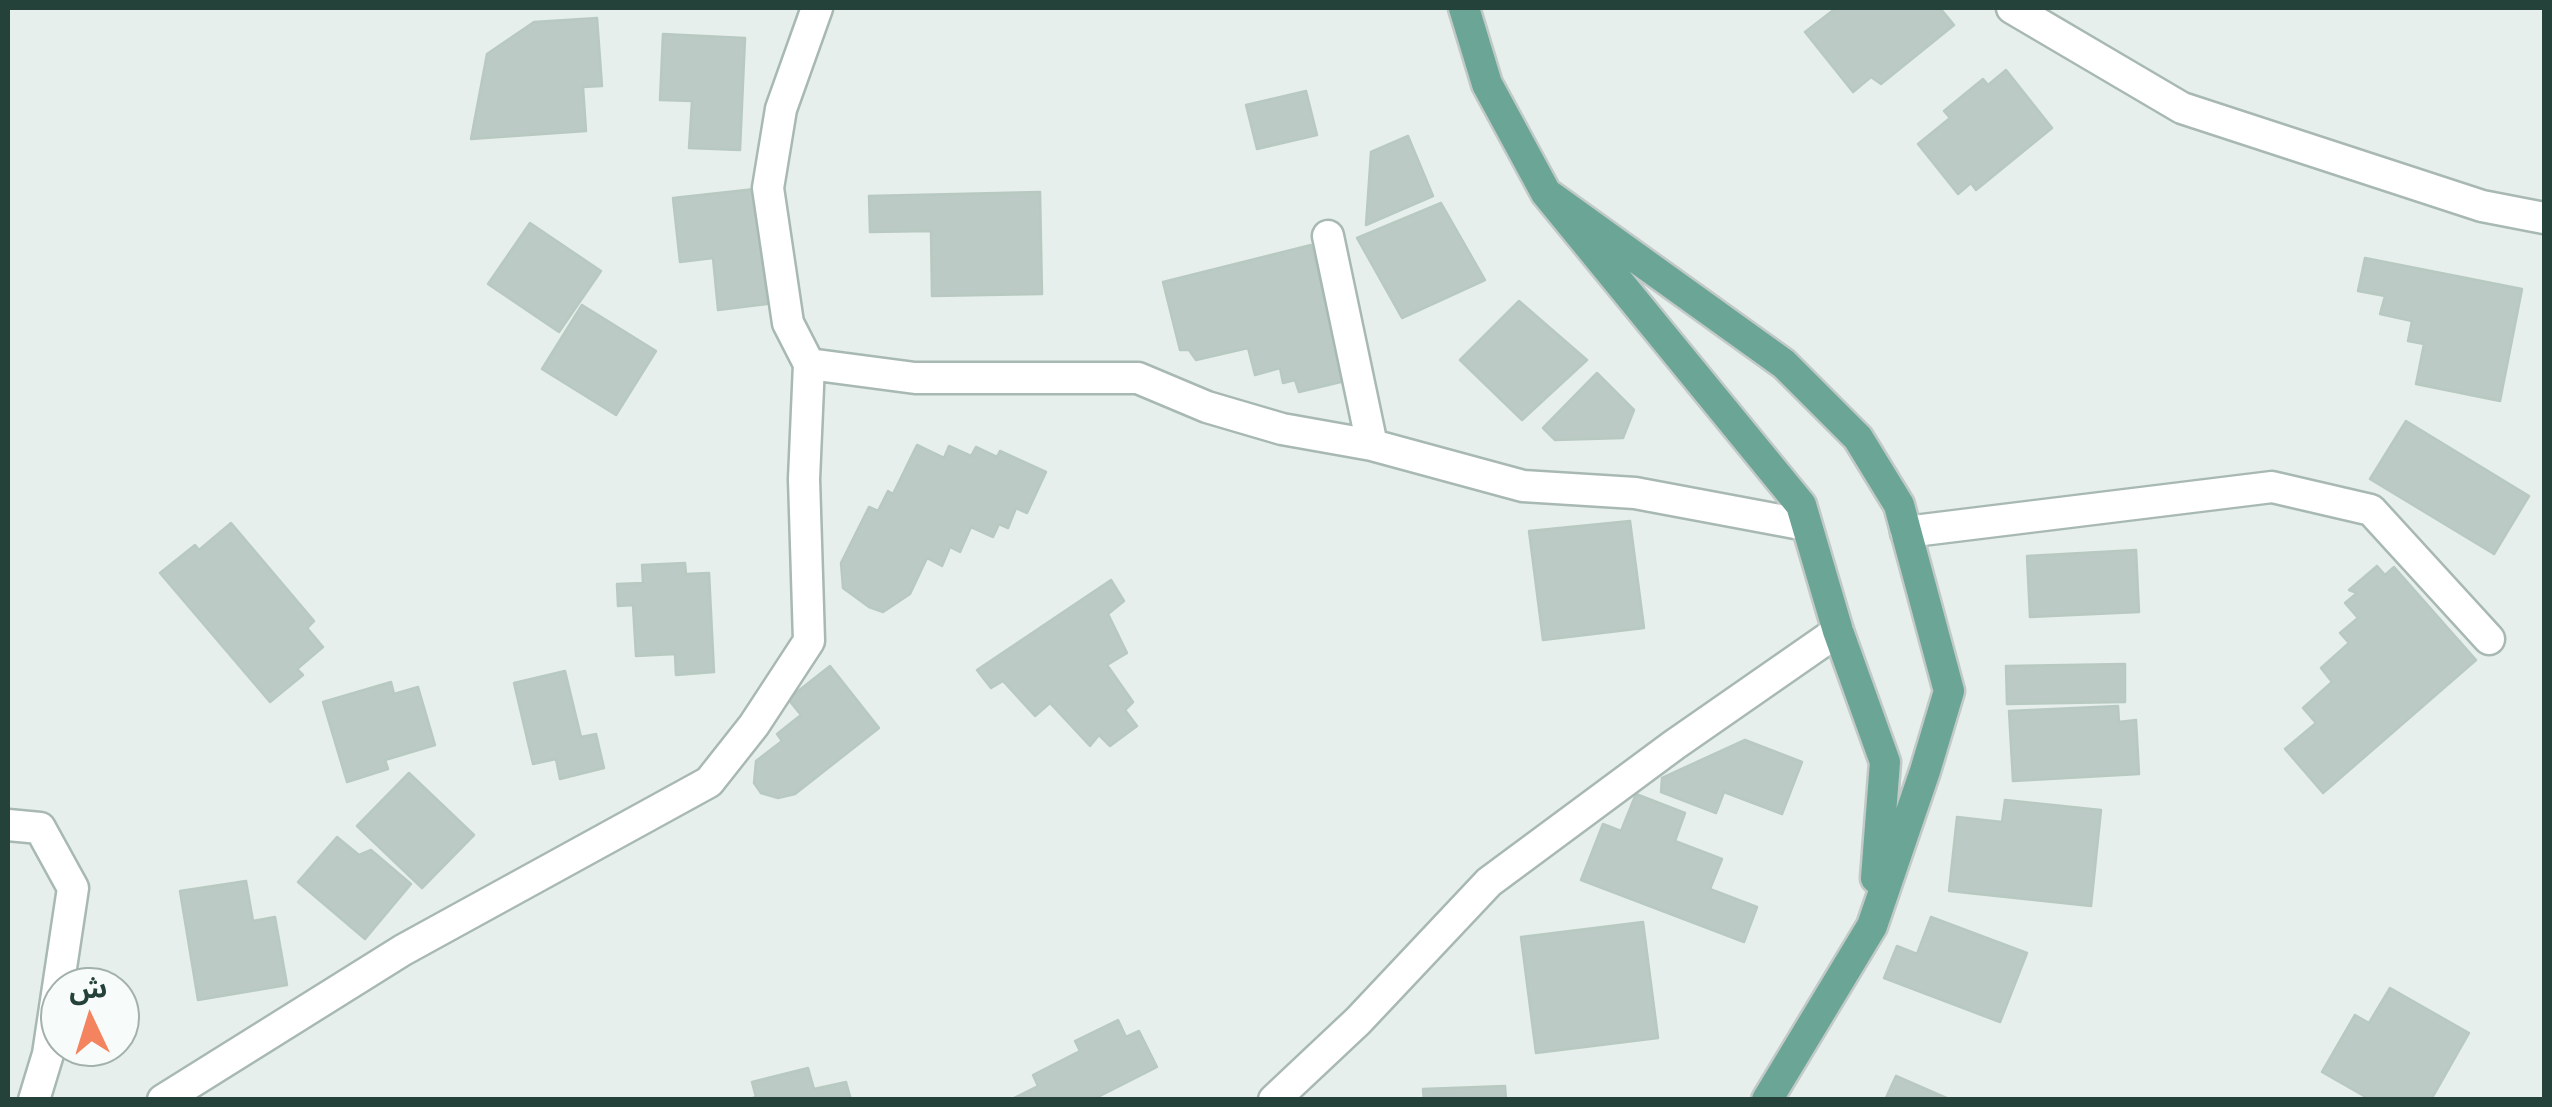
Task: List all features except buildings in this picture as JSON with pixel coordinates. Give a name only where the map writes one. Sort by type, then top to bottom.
[{"type":"main road","points":[[1464,8],[1487,84],[1546,193],[1800,505],[1838,632],[1885,762],[1872,926]]},
{"type":"main road","points":[[1546,193],[1784,364],[1858,438],[1898,505],[1949,691],[1872,926],[1767,1100]]},
{"type":"street","points":[[163,1100],[403,950],[709,782],[754,725],[809,641],[804,479],[809,364],[788,322],[768,188],[781,109],[818,8]]},
{"type":"street","points":[[2012,8],[2182,108],[2482,206],[2544,218]]},
{"type":"street","points":[[1328,236],[1372,445]]},
{"type":"street","points":[[809,364],[915,378],[1138,378],[1244,418],[1372,445],[1523,486],[1635,493],[1806,525]]},
{"type":"street","points":[[1906,532],[2272,486],[2371,510],[2489,639]]},
{"type":"street","points":[[1274,1100],[1358,1021],[1489,882],[1838,632]]},
{"type":"street","points":[[8,825],[40,828],[73,888],[48,1054],[34,1100]]}]
